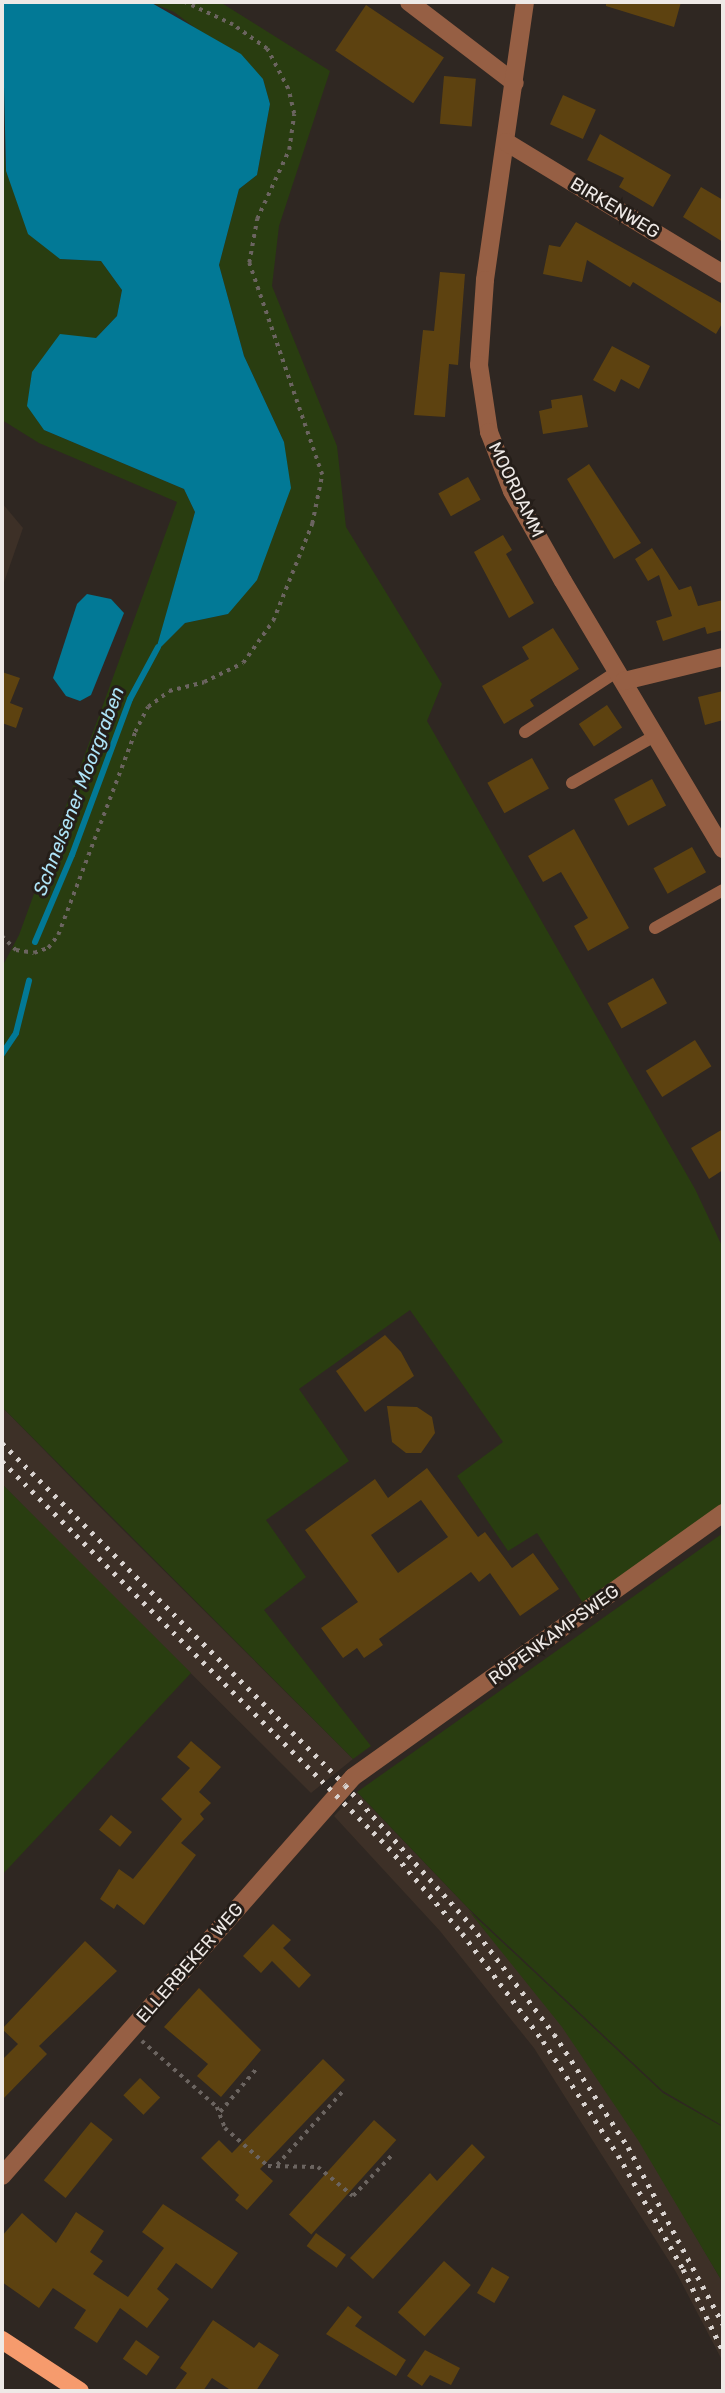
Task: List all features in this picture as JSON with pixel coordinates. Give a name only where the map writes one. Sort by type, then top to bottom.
[{"type":"main road","points":[[2,2340],[80,2391]]},
{"type":"street","points":[[409,2],[515,83]]},
{"type":"street","name":"MOORDAMM","points":[[524,2],[481,320],[479,365],[489,432],[512,491],[723,849]]},
{"type":"street","name":"BIRKENWEG","points":[[506,142],[723,274]]},
{"type":"street","points":[[621,676],[723,657]]},
{"type":"street","name":"RÖPENKAMPSWEG","points":[[383,1756],[723,1513]]},
{"type":"street","name":"ELLERBEKER WEG","points":[[2,2176],[336,1794],[383,1756]]},
{"type":"lane","points":[[525,732],[621,676]]},
{"type":"lane","points":[[572,783],[656,735]]},
{"type":"lane","points":[[655,928],[723,890]]},
{"type":"path","points":[[2,936],[16,950],[34,953],[48,948],[58,935],[121,766],[148,708],[169,691],[204,682],[243,663],[273,621],[312,524],[322,475],[248,263],[257,219],[289,150],[294,114],[288,89],[267,49],[233,25],[184,2]]},
{"type":"path","points":[[131,2031],[219,2113],[225,2128],[268,2166],[318,2166],[353,2196],[393,2154]]},
{"type":"path","points":[[219,2113],[257,2068]]},
{"type":"path","points":[[276,2166],[343,2091]]},
{"type":"shaded area","points":[[2,503],[23,528],[2,588]]},
{"type":"shaded area","points":[[2,1407],[353,1759],[311,1793],[58,1541],[2,1484]]},
{"type":"shaded area","points":[[357,1792],[468,1908],[562,2025],[638,2138],[723,2283],[723,2362],[676,2272],[534,2048],[440,1931],[334,1816]]},
{"type":"green space","points":[[150,2],[220,2],[330,71],[279,226],[272,286],[337,446],[346,527],[442,684],[427,721],[695,1189],[723,1248],[723,1508],[583,1603],[537,1533],[508,1551],[457,1476],[503,1442],[410,1310],[299,1389],[349,1461],[266,1520],[306,1577],[264,1610],[371,1746],[353,1759],[2,1407],[2,967],[19,935],[177,502],[39,443],[2,420],[2,126],[6,171],[60,259],[101,261],[122,290],[117,316],[96,338],[44,430],[184,489],[195,512],[156,651],[185,623],[228,614],[284,442],[244,356],[219,265],[239,189],[257,175],[270,104],[263,79],[174,12]]},
{"type":"green space","points":[[2,1484],[191,1673],[2,1875]]},
{"type":"green space","points":[[723,1533],[723,2126],[663,2091],[468,1908],[357,1792]]},
{"type":"green space","points":[[468,1910],[663,2093],[723,2127],[723,2283],[638,2140],[562,2027]]},
{"type":"water","points":[[2,2],[150,2],[241,54],[263,79],[270,104],[257,175],[239,189],[219,265],[244,356],[284,442],[291,488],[257,580],[228,614],[185,623],[155,653],[195,512],[184,489],[44,430],[27,406],[32,372],[60,334],[96,338],[117,316],[122,290],[101,261],[60,259],[28,234],[6,171]]},
{"type":"water","points":[[87,594],[111,599],[124,613],[91,695],[80,701],[66,696],[53,678],[77,604]]},
{"type":"building","points":[[606,2],[681,2],[674,27],[606,6]]},
{"type":"building","points":[[366,5],[444,58],[413,103],[335,51]]},
{"type":"building","points":[[444,76],[476,79],[472,127],[440,124]]},
{"type":"building","points":[[563,95],[596,110],[583,139],[550,124]]},
{"type":"building","points":[[600,134],[671,175],[653,207],[619,187],[624,178],[587,160]]},
{"type":"building","points":[[701,187],[723,200],[723,242],[683,217]]},
{"type":"building","points":[[576,222],[723,304],[723,322],[716,334],[633,282],[630,287],[587,260],[582,282],[543,274],[549,245],[560,247]]},
{"type":"building","points":[[440,272],[465,274],[458,365],[449,364],[445,417],[414,415],[423,330],[434,331]]},
{"type":"building","points":[[612,346],[650,366],[639,389],[621,379],[615,392],[593,380]]},
{"type":"building","points":[[582,395],[588,427],[543,434],[539,411],[552,408],[551,400]]},
{"type":"building","points":[[589,464],[641,543],[614,559],[567,479]]},
{"type":"building","points":[[468,477],[481,500],[451,516],[438,493]]},
{"type":"building","points":[[503,535],[512,550],[506,554],[534,603],[509,618],[474,552]]},
{"type":"building","points":[[652,548],[679,590],[691,586],[698,606],[723,600],[723,630],[707,634],[705,627],[663,641],[656,621],[672,616],[659,575],[648,581],[635,559]]},
{"type":"building","points":[[553,628],[579,669],[530,700],[534,706],[504,724],[482,686],[529,659],[522,647]]},
{"type":"building","points":[[2,672],[20,678],[10,703],[23,708],[16,728],[2,723]]},
{"type":"building","points":[[723,691],[723,720],[705,725],[698,697]]},
{"type":"building","points":[[607,705],[622,727],[594,746],[579,724]]},
{"type":"building","points":[[532,758],[549,789],[504,813],[487,783]]},
{"type":"building","points":[[652,779],[666,805],[628,826],[614,799]]},
{"type":"building","points":[[574,829],[629,928],[588,951],[574,926],[588,918],[561,872],[543,882],[528,856]]},
{"type":"building","points":[[692,847],[706,872],[668,894],[654,868]]},
{"type":"building","points":[[653,978],[667,1003],[622,1029],[608,1003]]},
{"type":"building","points":[[695,1040],[711,1066],[662,1097],[646,1071]]},
{"type":"building","points":[[723,1129],[723,1170],[709,1179],[691,1148]]},
{"type":"building","points":[[385,1335],[401,1352],[414,1376],[365,1412],[336,1371]]},
{"type":"building","points":[[387,1406],[417,1407],[432,1417],[435,1433],[421,1453],[406,1453],[392,1442]]},
{"type":"building","points":[[427,1468],[478,1537],[485,1532],[512,1568],[533,1553],[559,1589],[520,1616],[490,1573],[479,1582],[471,1572],[379,1639],[383,1645],[364,1658],[357,1648],[343,1658],[321,1628],[358,1602],[305,1530],[375,1479],[388,1498]],"holes":[[[421,1500],[448,1537],[398,1573],[371,1535]]]},
{"type":"building","points":[[191,1741],[221,1767],[199,1792],[211,1803],[200,1814],[204,1819],[181,1843],[196,1855],[144,1925],[117,1904],[114,1909],[100,1899],[119,1869],[133,1879],[182,1819],[161,1799],[190,1768],[177,1757]]},
{"type":"building","points":[[111,1815],[132,1832],[120,1847],[99,1830]]},
{"type":"building","points":[[273,1924],[291,1940],[283,1948],[311,1975],[299,1988],[272,1961],[261,1973],[243,1956]]},
{"type":"building","points":[[85,1941],[117,1971],[39,2046],[47,2054],[2,2100],[2,2060],[18,2044],[2,2029]]},
{"type":"building","points":[[199,1988],[261,2050],[221,2097],[197,2076],[208,2064],[164,2027]]},
{"type":"building","points":[[323,2059],[345,2080],[260,2169],[273,2181],[247,2210],[235,2200],[239,2195],[201,2158],[219,2140],[232,2153]]},
{"type":"building","points":[[140,2078],[160,2097],[143,2115],[123,2095]]},
{"type":"building","points":[[374,2120],[396,2140],[311,2234],[289,2214]]},
{"type":"building","points":[[91,2122],[113,2140],[66,2198],[44,2180]]},
{"type":"building","points":[[472,2144],[485,2157],[373,2279],[350,2258],[430,2173],[437,2181]]},
{"type":"building","points":[[163,2204],[238,2253],[212,2289],[176,2263],[157,2289],[169,2299],[147,2328],[120,2308],[97,2343],[74,2328],[86,2310],[53,2288],[39,2308],[2,2282],[2,2236],[22,2213],[56,2243],[76,2212],[104,2231],[90,2252],[103,2261],[93,2274],[128,2297],[164,2248],[142,2232]]},
{"type":"building","points":[[316,2233],[346,2255],[337,2268],[307,2246]]},
{"type":"building","points":[[444,2261],[471,2285],[425,2336],[398,2312]]},
{"type":"building","points":[[492,2267],[509,2277],[494,2303],[477,2293]]},
{"type":"building","points":[[348,2306],[362,2317],[355,2326],[406,2360],[396,2376],[326,2334]]},
{"type":"building","points":[[213,2320],[254,2348],[259,2342],[279,2355],[256,2391],[232,2391],[212,2378],[203,2391],[174,2391],[187,2373],[180,2368]]},
{"type":"building","points":[[136,2340],[160,2357],[147,2375],[123,2359]]},
{"type":"building","points":[[425,2350],[460,2368],[451,2385],[430,2375],[422,2386],[407,2376]]},
{"type":"waterway","name":"Schnelsener Moorgraben","points":[[35,942],[72,855],[130,699],[158,647]]},
{"type":"waterway","name":"Schnelsener Moorgraben","points":[[2,1054],[16,1033],[29,981]]},
{"type":"railway","points":[[2,1443],[345,1785],[471,1925],[554,2034],[628,2147],[723,2324]]},
{"type":"railway","points":[[2,1461],[388,1847],[462,1933],[543,2041],[618,2155],[683,2269],[723,2351]]}]
